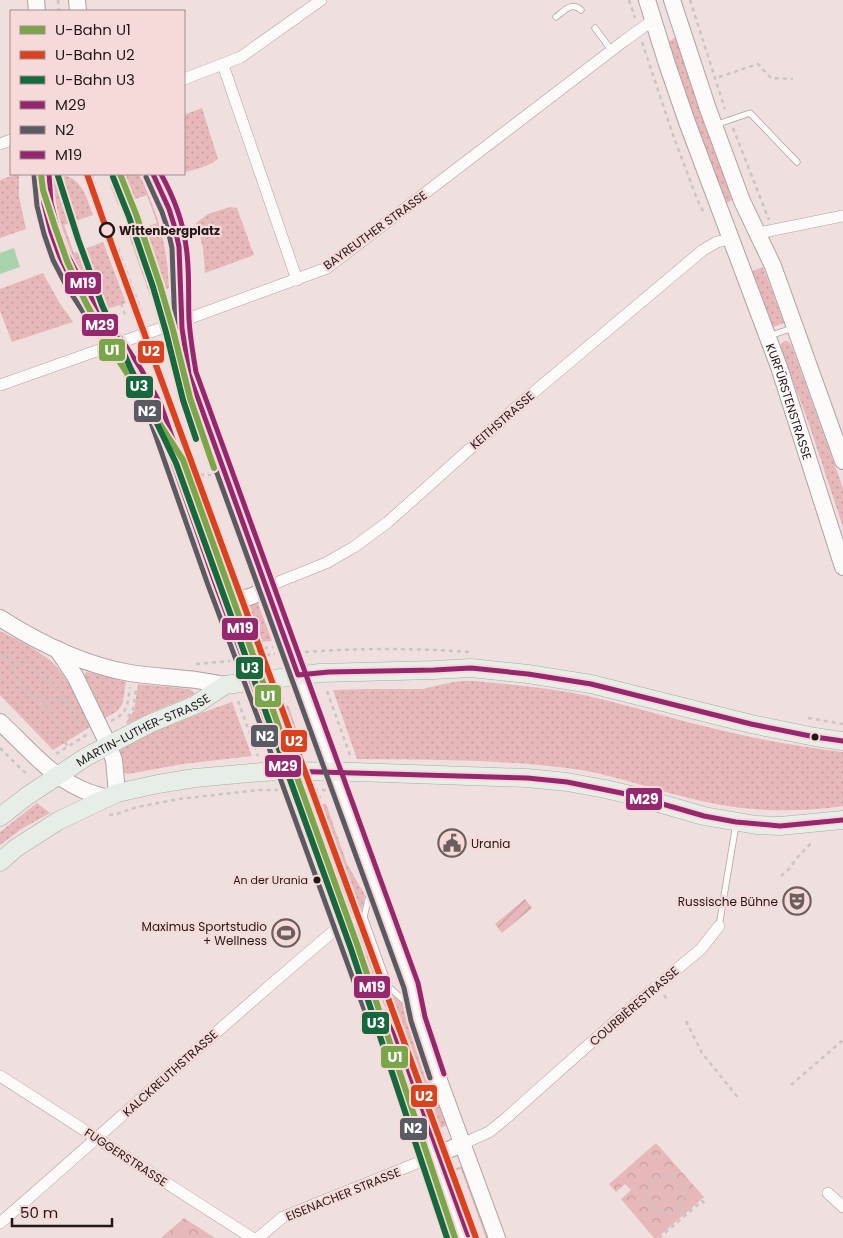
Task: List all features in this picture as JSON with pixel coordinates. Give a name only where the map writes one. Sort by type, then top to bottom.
[{"type":"main road","name":"KURFÜRSTENSTRASSE","points":[[647,0],[684,114],[768,336],[843,567]]},
{"type":"main road","points":[[653,20],[673,3],[714,126],[742,201],[770,258],[843,461]]},
{"type":"main road","points":[[41,175],[46,214],[60,257],[73,283],[100,325],[116,344],[138,378],[154,408],[215,583],[341,925],[371,1006],[393,1050],[461,1238]]},
{"type":"main road","points":[[153,175],[170,209],[176,233],[181,268],[182,321],[189,374],[411,986],[415,1011],[425,1041],[497,1238]]},
{"type":"main road","points":[[730,239],[758,233]]},
{"type":"main road","points":[[215,583],[239,598],[253,596],[266,587]]},
{"type":"main road","points":[[0,618],[57,649],[91,663],[128,673],[225,684]]},
{"type":"main road","points":[[57,649],[74,676],[114,760],[112,796]]},
{"type":"main road","points":[[298,675],[329,672],[471,668],[528,674],[591,684],[751,724],[843,741]]},
{"type":"main road","name":"MARTIN-LUTHER-STRASSE","points":[[0,817],[57,775],[108,744],[195,705],[225,684],[298,675]]},
{"type":"main road","points":[[0,722],[57,775],[82,790],[112,796]]},
{"type":"main road","points":[[0,862],[16,848],[58,821],[112,796],[158,784],[252,772],[333,772],[526,778],[567,782],[631,795],[704,816],[736,822],[780,826],[843,820]]},
{"type":"main road","points":[[432,1157],[462,1144]]},
{"type":"street","points":[[185,78],[241,57],[321,0]]},
{"type":"street","name":"BAYREUTHER STRASSE","points":[[0,385],[327,268],[653,20]]},
{"type":"street","points":[[223,65],[297,280]]},
{"type":"street","points":[[758,233],[843,216]]},
{"type":"street","name":"KEITHSTRASSE","points":[[266,587],[326,563],[388,522],[521,403],[703,250],[717,242],[730,239]]},
{"type":"street","name":"KALCKREUTHSTRASSE","points":[[0,1223],[225,1024],[341,925]]},
{"type":"street","name":"COURBIÈRESTRASSE","points":[[462,1144],[489,1132],[504,1120],[701,948],[719,926]]},
{"type":"street","name":"FUGGERSTRASSE","points":[[0,1076],[252,1238]]},
{"type":"street","name":"EISENACHER STRASSE","points":[[258,1238],[283,1217],[432,1157]]},
{"type":"street","points":[[828,1193],[843,1207]]},
{"type":"lane","points":[[556,17],[572,6],[579,8],[573,0]]},
{"type":"lane","points":[[595,28],[612,51]]},
{"type":"lane","points":[[714,126],[750,113],[797,162]]},
{"type":"lane","points":[[768,336],[795,327]]},
{"type":"lane","name":"COURBIÈRESTRASSE","points":[[719,926],[736,822]]},
{"type":"lane","points":[[372,880],[364,917],[389,987],[415,1011]]},
{"type":"lane","points":[[341,925],[364,917]]},
{"type":"path","points":[[629,0],[635,19]]},
{"type":"path","points":[[690,0],[693,9]]},
{"type":"path","points":[[644,47],[673,135],[707,220]]},
{"type":"path","points":[[719,77],[758,64],[771,78],[793,79]]},
{"type":"path","points":[[92,175],[100,199]]},
{"type":"path","points":[[118,249],[141,310]]},
{"type":"path","points":[[153,290],[158,303]]},
{"type":"path","points":[[121,303],[125,315]]},
{"type":"path","points":[[142,359],[173,348]]},
{"type":"path","points":[[190,474],[212,475]]},
{"type":"path","points":[[254,650],[274,647]]},
{"type":"path","points":[[257,656],[277,654]]},
{"type":"path","points":[[0,656],[9,658],[41,674],[66,701],[88,734]]},
{"type":"path","points":[[9,658],[22,686],[54,714],[68,747]]},
{"type":"path","points":[[107,724],[122,714],[127,708],[131,683]]},
{"type":"path","points":[[125,721],[133,710],[137,684]]},
{"type":"path","points":[[327,691],[351,758]]},
{"type":"path","points":[[32,696],[66,701]]},
{"type":"path","points":[[238,700],[258,756]]},
{"type":"path","points":[[56,754],[92,732]]},
{"type":"path","points":[[0,748],[18,767]]},
{"type":"path","points":[[117,814],[136,807],[179,799],[260,790]]},
{"type":"path","points":[[305,790],[321,790]]},
{"type":"path","points":[[308,797],[323,797]]},
{"type":"path","points":[[781,876],[789,870],[796,859],[813,841]]},
{"type":"path","points":[[686,1021],[702,1053],[740,1100]]},
{"type":"path","points":[[792,1085],[843,1040]]},
{"type":"path","points":[[666,1175],[672,1176],[682,1184],[684,1196],[678,1207],[673,1211],[667,1212],[655,1208],[648,1197],[650,1185],[654,1180],[666,1175]]},
{"type":"path","points":[[659,1238],[702,1201],[707,1206]]},
{"type":"path","points":[[678,1207],[686,1215]]},
{"type":"green space","points":[[677,36],[736,198],[725,204],[666,44]]},
{"type":"green space","points":[[202,108],[218,159],[210,164],[185,172],[185,115]]},
{"type":"green space","points":[[19,175],[19,197],[26,229],[0,238],[0,180]]},
{"type":"green space","points":[[110,175],[140,175],[147,190],[161,230],[169,288],[150,296],[128,233],[157,223],[147,195],[118,205],[111,187]]},
{"type":"green space","points":[[66,176],[72,178],[80,186],[93,215],[64,225],[74,253],[103,242],[126,303],[107,309],[84,278],[72,257],[62,229],[52,178]]},
{"type":"green space","points":[[230,207],[237,208],[254,255],[205,273],[203,248],[196,223],[208,214]]},
{"type":"green space","points":[[763,267],[784,323],[773,327],[752,271]]},
{"type":"green space","points":[[43,273],[73,322],[12,342],[0,311],[0,289]]},
{"type":"green space","points":[[785,341],[791,344],[843,488],[843,527],[809,424],[781,349],[781,344]]},
{"type":"green space","points":[[257,601],[272,641],[252,643],[237,604]]},
{"type":"green space","points":[[0,631],[36,650],[55,665],[67,681],[90,727],[53,750],[0,695]]},
{"type":"green space","points":[[87,672],[126,682],[120,708],[105,718],[85,676]]},
{"type":"green space","points":[[464,681],[518,685],[574,693],[751,737],[843,752],[843,806],[803,810],[744,808],[705,802],[620,779],[553,766],[470,761],[357,759],[333,690],[423,689]]},
{"type":"green space","points":[[138,684],[190,689],[194,693],[127,724],[126,722],[134,711]]},
{"type":"green space","points":[[232,702],[252,756],[183,764],[128,774],[124,773],[120,751],[122,747],[149,734]]},
{"type":"green space","points":[[287,705],[297,731],[294,742],[291,744],[289,743],[281,718],[283,708]]},
{"type":"green space","points":[[37,803],[50,813],[23,828],[0,845],[0,832]]},
{"type":"green space","points":[[310,804],[326,804],[347,864],[365,895],[361,913],[357,915],[351,914]]},
{"type":"green space","points":[[525,899],[532,908],[502,933],[495,924]]},
{"type":"green space","points":[[358,924],[381,985],[404,1005],[448,1125],[430,1132],[355,925]]},
{"type":"green space","points":[[656,1143],[704,1197],[657,1238],[654,1238],[621,1199],[631,1190],[625,1184],[616,1192],[609,1184]]},
{"type":"green space","points":[[463,1166],[489,1238],[486,1238],[461,1169],[448,1174],[471,1238],[468,1238],[445,1172]]},
{"type":"green space","points":[[184,1218],[215,1238],[161,1238]]},
{"type":"shaded area","points":[[14,248],[20,267],[0,274],[0,253]]},
{"type":"metro line","name":"U1","points":[[41,175],[43,190],[55,227],[67,261],[85,301],[105,339],[183,460],[358,947],[455,1238]]},
{"type":"metro line","name":"U2","points":[[87,175],[476,1238]]},
{"type":"metro line","name":"U1","points":[[120,175],[160,285],[190,398],[214,468]]},
{"type":"metro line","name":"U3","points":[[58,176],[102,305],[176,463],[351,949],[447,1238]]},
{"type":"metro line","name":"U3","points":[[113,177],[153,287],[183,400],[196,439]]},
{"type":"transit line","name":"N2","points":[[34,175],[37,206],[53,260],[67,287],[94,329],[110,348],[129,377],[147,411],[208,585],[364,1009],[386,1053],[453,1238]]},
{"type":"transit line","name":"M29","points":[[41,175],[44,204],[60,257],[73,283],[100,325],[116,344],[135,373],[154,408],[215,583],[285,771],[527,778],[567,782],[631,795],[704,816],[736,822],[780,826],[843,820]]},
{"type":"transit line","name":"M19","points":[[49,175],[51,203],[67,254],[106,321],[122,340],[141,369],[161,405],[222,580],[378,1003],[400,1047],[468,1235]]},
{"type":"transit line","name":"M29","points":[[153,175],[169,209],[179,247],[182,328],[189,374],[298,675],[329,672],[471,668],[528,674],[591,684],[751,724],[843,741]]},
{"type":"transit line","name":"M19","points":[[162,175],[177,209],[185,237],[188,264],[189,326],[196,372],[418,983],[425,1017],[444,1074]]},
{"type":"transit line","name":"N2","points":[[146,177],[162,212],[172,248],[175,328],[182,377],[404,988],[411,1021],[430,1078]]},
{"type":"place","name":"Wittenbergplatz","points":[[107,230]]},
{"type":"place","name":"Urania","points":[[452,843]]},
{"type":"place","name":"An der Urania","points":[[317,880]]},
{"type":"place","name":"Russische Bühne","points":[[797,901]]},
{"type":"place","name":"Maximus Sportstudio + Wellness","points":[[286,933]]}]
